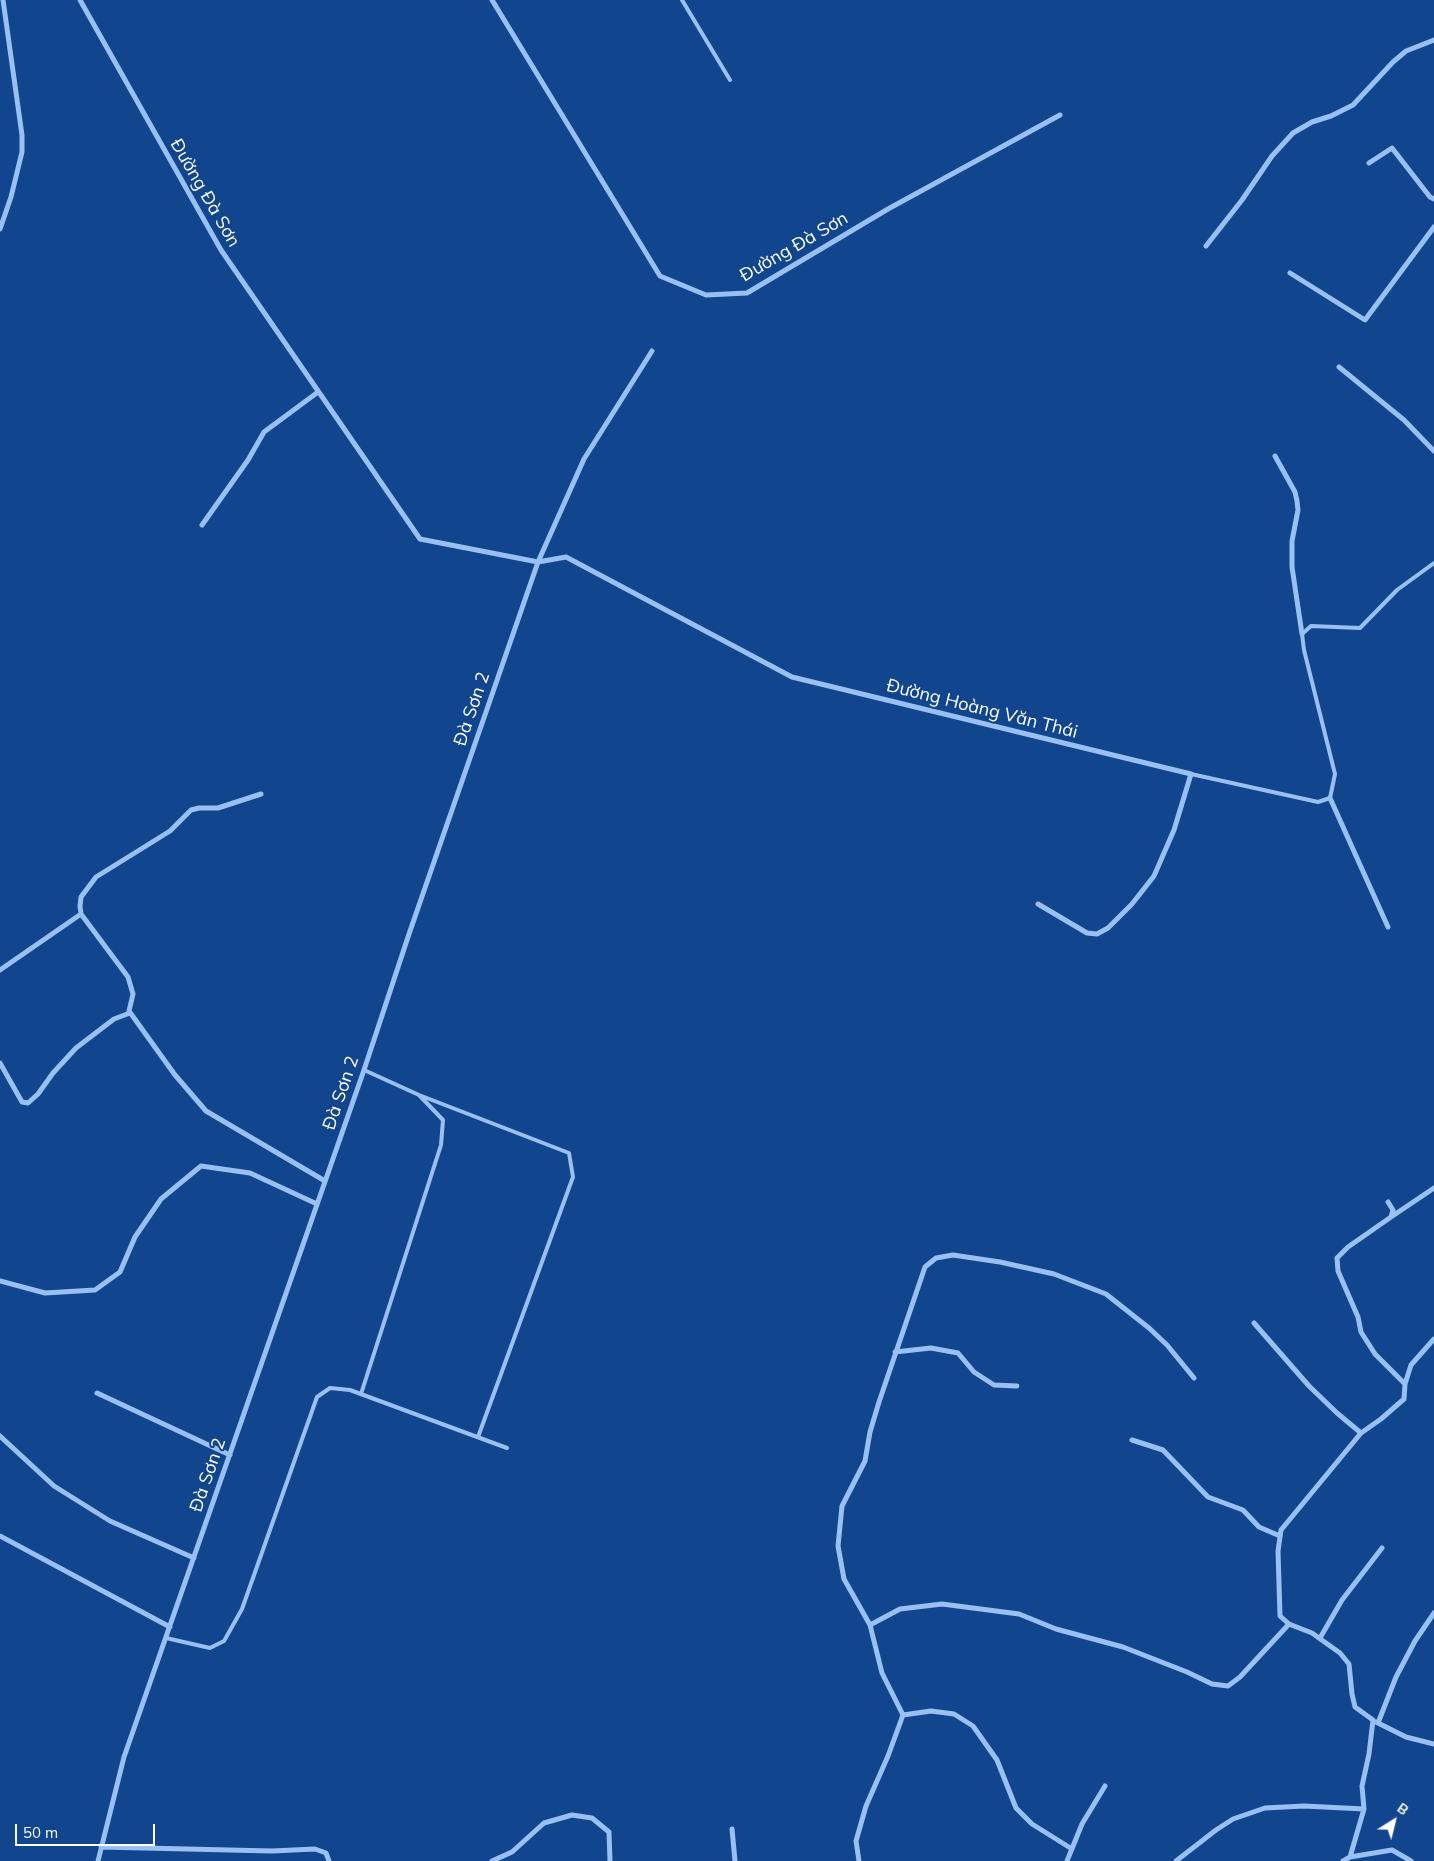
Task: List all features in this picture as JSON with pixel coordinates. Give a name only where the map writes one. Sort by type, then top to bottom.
[{"type":"street","points":[[0,229],[16,181],[22,152],[22,135],[4,0]]},
{"type":"street","name":"Đường Đà Sơn","points":[[80,0],[221,250],[420,539],[538,562]]},
{"type":"street","name":"Đường Đà Sơn","points":[[492,0],[660,276],[706,295],[747,293],[888,209],[1060,115]]},
{"type":"street","points":[[1206,246],[1242,200],[1272,156],[1293,133],[1312,122],[1331,116],[1353,105],[1393,62],[1406,51],[1434,40]]},
{"type":"street","points":[[1369,162],[1392,148],[1430,197],[1434,199]]},
{"type":"street","points":[[1290,274],[1365,320],[1434,227]]},
{"type":"street","name":"Đà Sơn 2","points":[[98,1861],[124,1757],[364,1070],[538,562],[584,459],[652,351]]},
{"type":"street","points":[[1339,367],[1404,420],[1434,451]]},
{"type":"street","points":[[202,525],[248,460],[264,432],[318,392]]},
{"type":"street","points":[[1275,456],[1295,492],[1297,501],[1292,541],[1292,567],[1302,634]]},
{"type":"street","name":"Đường Hoàng Văn Thái","points":[[538,562],[566,557],[792,676],[1191,774]]},
{"type":"street","points":[[1038,904],[1087,933],[1097,934],[1108,928],[1132,904],[1154,876],[1174,830],[1191,774]]},
{"type":"street","points":[[261,794],[218,808],[191,810],[170,831],[96,877],[81,897],[81,914],[128,978],[133,994],[130,1013],[175,1075],[206,1111],[325,1182]]},
{"type":"street","points":[[1330,798],[1388,927]]},
{"type":"street","points":[[0,970],[81,914]]},
{"type":"street","points":[[0,1063],[22,1102],[28,1103],[38,1094],[53,1073],[76,1048],[114,1019],[130,1013]]},
{"type":"street","points":[[0,1281],[44,1293],[95,1290],[120,1272],[135,1237],[161,1199],[202,1166],[250,1173],[317,1204]]},
{"type":"street","points":[[1405,1384],[1375,1354],[1361,1332],[1358,1318],[1338,1271],[1337,1258],[1348,1247],[1434,1188]]},
{"type":"street","points":[[1388,1202],[1393,1210],[1391,1217]]},
{"type":"street","points":[[859,1861],[856,1842],[866,1806],[888,1756],[903,1715],[882,1673],[870,1625],[844,1579],[838,1546],[842,1506],[865,1461],[870,1432],[895,1352],[925,1267],[936,1258],[953,1255],[1000,1262],[1054,1274],[1106,1294],[1167,1345],[1194,1378]]},
{"type":"street","points":[[1254,1323],[1308,1386],[1361,1433]]},
{"type":"street","points":[[1434,1339],[1411,1365],[1405,1384],[1404,1399],[1361,1433],[1281,1530],[1278,1551],[1280,1616],[1289,1624],[1312,1633],[1340,1653],[1349,1664],[1355,1707],[1375,1721],[1406,1737],[1434,1744]]},
{"type":"street","points":[[895,1352],[932,1348],[958,1353],[974,1372],[994,1386],[1017,1386]]},
{"type":"street","points":[[97,1393],[230,1455]]},
{"type":"street","points":[[0,1436],[54,1486],[110,1521],[194,1558]]},
{"type":"street","points":[[1132,1440],[1163,1450],[1208,1497],[1242,1510],[1259,1527],[1280,1536]]},
{"type":"street","points":[[0,1536],[170,1626]]},
{"type":"street","points":[[1320,1638],[1342,1600],[1382,1548]]},
{"type":"street","points":[[870,1625],[900,1609],[942,1604],[1019,1614],[1056,1629],[1123,1648],[1187,1672],[1212,1684],[1228,1686],[1240,1677],[1289,1624]]},
{"type":"street","points":[[1350,1857],[1364,1809],[1362,1786],[1375,1721],[1415,1641],[1434,1613]]},
{"type":"street","points":[[903,1715],[932,1711],[954,1714],[973,1726],[997,1760],[1016,1808],[1032,1824],[1072,1849]]},
{"type":"street","points":[[1067,1861],[1082,1824],[1105,1786]]},
{"type":"street","points":[[1176,1861],[1233,1819],[1265,1808],[1304,1806],[1364,1809]]},
{"type":"street","points":[[492,1861],[512,1852],[544,1823],[572,1815],[592,1818],[609,1832],[610,1861]]},
{"type":"street","points":[[732,1829],[735,1861]]},
{"type":"street","points":[[101,1847],[272,1851],[315,1849],[326,1853],[329,1861]]},
{"type":"street","points":[[1343,1861],[1350,1857],[1392,1850],[1411,1861]]},
{"type":"lane","points":[[682,0],[730,80]]},
{"type":"lane","points":[[1191,774],[1318,802],[1330,798],[1335,774],[1304,650],[1302,634],[1311,626],[1360,628],[1397,590],[1434,563]]},
{"type":"lane","points":[[364,1070],[419,1095],[570,1153],[573,1176],[478,1437]]},
{"type":"lane","points":[[361,1394],[441,1145],[443,1120],[419,1095]]},
{"type":"lane","points":[[166,1638],[210,1648],[224,1641],[242,1609],[317,1397],[330,1388],[350,1390],[506,1448]]}]
